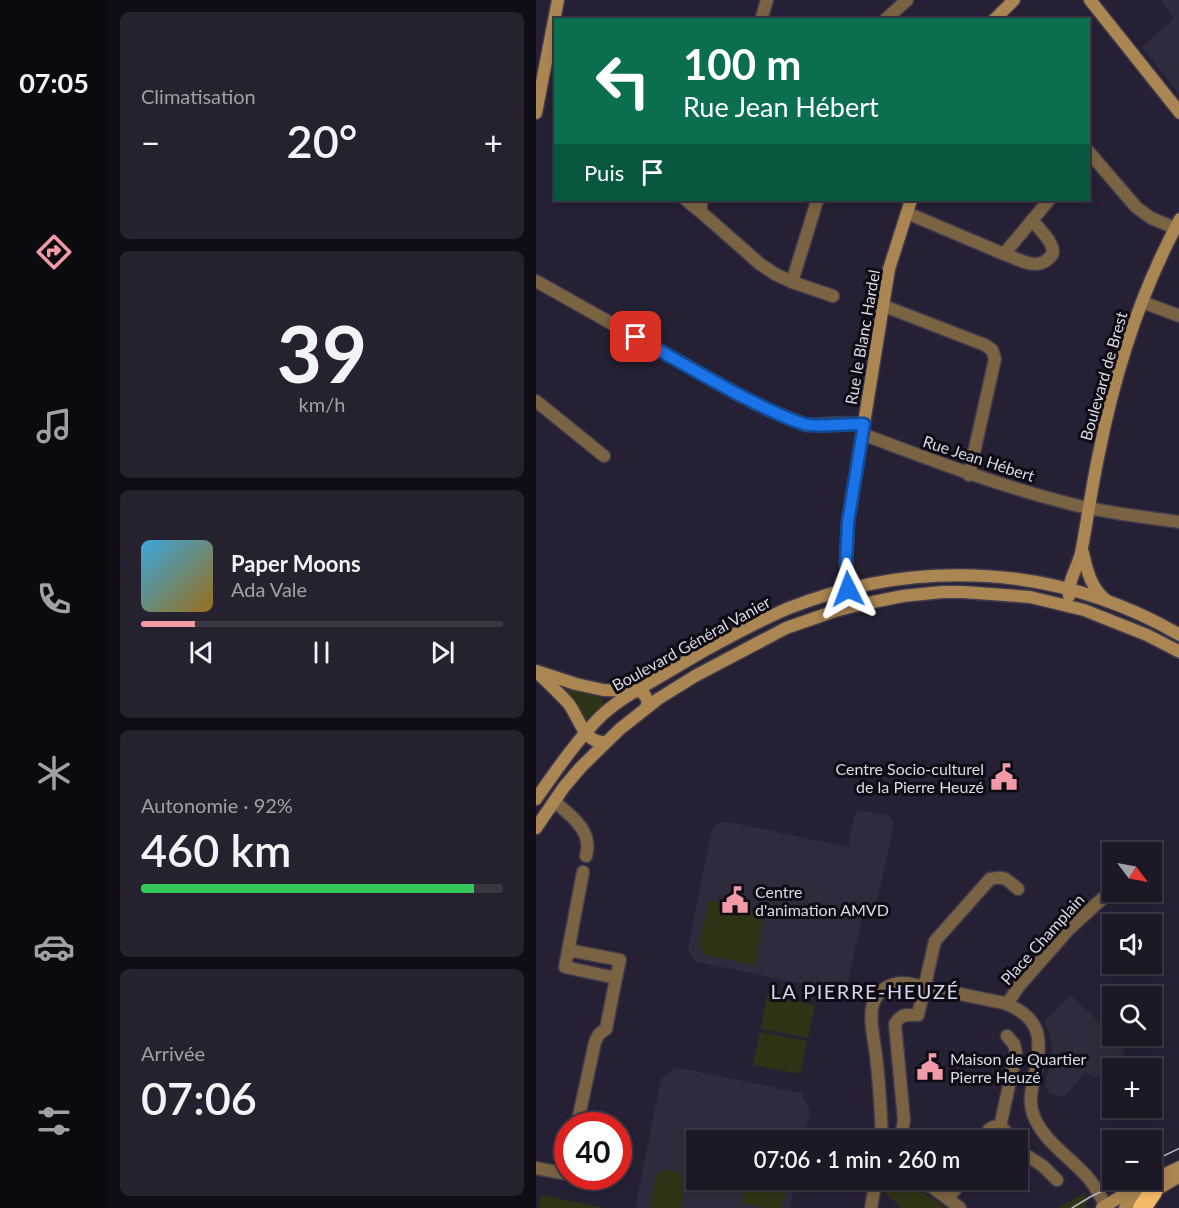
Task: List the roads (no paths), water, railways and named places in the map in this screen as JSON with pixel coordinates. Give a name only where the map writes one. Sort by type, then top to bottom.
[{"type":"highway","points":[[1142,1208],[1153,1192]]},
{"type":"street","points":[[555,18],[558,0]]},
{"type":"street","points":[[762,18],[767,0]]},
{"type":"street","points":[[887,18],[907,0]]},
{"type":"street","points":[[996,18],[1014,0]]},
{"type":"street","points":[[1090,0],[1180,113]]},
{"type":"street","points":[[536,113],[554,25]]},
{"type":"street","points":[[1090,154],[1136,207],[1151,218],[1177,223]]},
{"type":"street","points":[[792,282],[817,201]]},
{"type":"street","name":"Rue le Blanc Hardel","points":[[848,589],[846,562],[848,522],[863,429],[889,269],[911,201]]},
{"type":"street","points":[[1004,254],[1048,201]]},
{"type":"street","points":[[701,206],[760,264],[792,282],[833,296]]},
{"type":"street","points":[[907,213],[1004,254],[1041,265],[1051,256],[1052,244],[1032,220]]},
{"type":"street","name":"Boulevard de Brest","points":[[1082,549],[1099,451],[1113,390],[1153,273],[1177,223]]},
{"type":"street","name":"Rue Jean Hébert","points":[[536,281],[737,394],[768,410],[806,425],[848,423],[970,474],[1023,491],[1088,508],[1180,522]]},
{"type":"street","points":[[1142,302],[1180,316]]},
{"type":"street","points":[[884,306],[986,345],[992,350],[995,359],[970,474]]},
{"type":"street","points":[[536,401],[604,456]]},
{"type":"street","points":[[1082,549],[1069,588],[1070,600],[1077,608],[1087,604],[1093,589],[1092,583]]},
{"type":"street","points":[[1082,549],[1092,583],[1102,597],[1115,605]]},
{"type":"street","points":[[1054,585],[1064,585],[1074,574]]},
{"type":"street","name":"Boulevard Général Vanier","points":[[536,800],[586,733],[615,704],[765,618],[848,589],[899,579],[949,575],[990,577],[1054,585],[1069,588],[1115,605],[1180,635]]},
{"type":"street","name":"Boulevard Général Vanier","points":[[536,828],[574,774],[606,742],[646,708],[695,676],[765,638],[819,616],[858,605],[904,596],[942,592],[1030,597],[1077,608],[1147,635],[1180,652]]},
{"type":"street","points":[[536,671],[603,690],[642,692],[649,703],[646,708]]},
{"type":"street","points":[[536,671],[570,706],[586,733],[595,741],[606,742]]},
{"type":"street","points":[[554,801],[574,819],[585,833],[588,844],[586,856]]},
{"type":"street","points":[[583,872],[565,967],[616,978]]},
{"type":"street","points":[[902,1130],[904,1120],[895,1024],[899,1017],[905,1014],[918,1015],[935,941],[990,879],[1006,878],[1018,889]]},
{"type":"street","name":"Place Champlain","points":[[1007,1004],[1019,986],[1069,929],[1102,899]]},
{"type":"street","points":[[568,950],[620,960],[606,1029],[599,1034],[595,1042],[580,1112]]},
{"type":"street","name":"Place Champlain","points":[[881,1130],[872,1020],[875,1000],[881,992],[893,984],[906,982],[1007,1004],[1026,1016],[1038,1035],[1039,1056],[1031,1102],[1032,1111],[1040,1128],[1091,1180],[1105,1207]]},
{"type":"street","points":[[1000,1127],[1016,1053],[1014,1044],[1007,1036]]},
{"type":"street","points":[[988,1130],[996,1127],[1004,1130]]},
{"type":"street","points":[[1028,1156],[1043,1166],[1057,1180]]},
{"type":"street","points":[[1105,1207],[1130,1191],[1180,1167]]},
{"type":"street","points":[[536,1168],[554,1171]]},
{"type":"street","points":[[1125,1208],[1180,1176]]},
{"type":"street","points":[[871,1208],[874,1190]]},
{"type":"street","points":[[936,1190],[960,1208]]},
{"type":"street","points":[[948,1198],[955,1190]]},
{"type":"tram line","points":[[1162,1157],[1180,1148]]},
{"type":"tram line","points":[[1072,1208],[1104,1190]]},
{"type":"place","name":"Centre Socio-culturel de la Pierre Heuzé","points":[[1004,777]]},
{"type":"place","name":"Centre d'animation AMVD","points":[[735,900]]},
{"type":"place","name":"Maison de Quartier Pierre Heuzé","points":[[930,1067]]},
{"type":"district","name":"LA PIERRE-HEUZÉ","points":[[865,991]]}]
